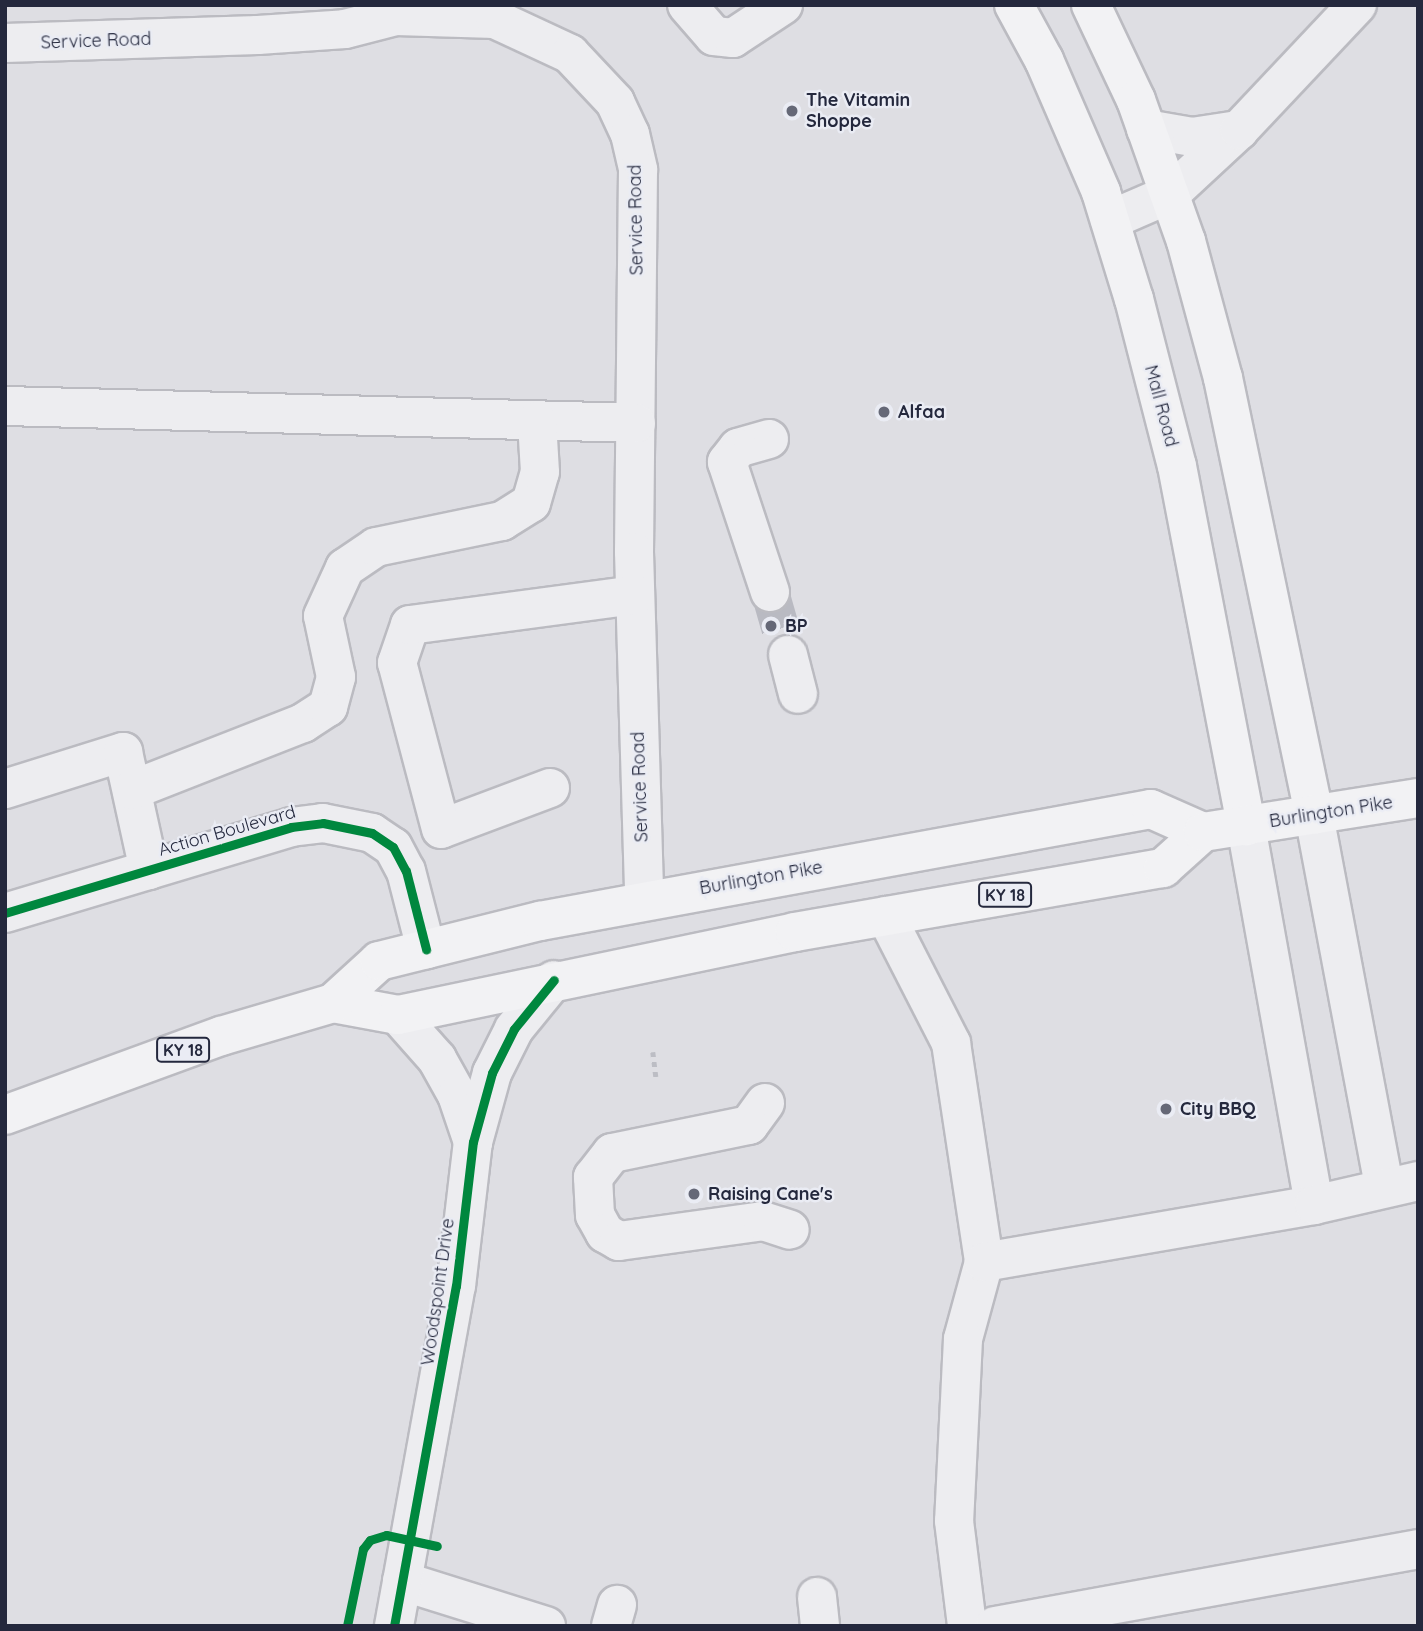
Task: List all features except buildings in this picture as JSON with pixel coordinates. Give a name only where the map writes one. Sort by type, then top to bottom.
[{"type":"main road","name":"Mall Road","points":[[1014,5],[1044,60],[1110,220],[1177,466],[1246,826]]},
{"type":"main road","points":[[1091,5],[1146,128],[1170,194],[1223,378],[1314,815]]},
{"type":"main road","name":"Burlington Pike","points":[[5,1115],[221,1037],[333,1003],[379,961],[644,899],[1151,809],[1203,832],[1418,798]]},
{"type":"main road","name":"Burlington Pike","points":[[333,1003],[397,1015],[554,980],[886,916],[1163,868],[1203,832]]},
{"type":"street","points":[[687,5],[715,36],[733,38],[783,5]]},
{"type":"street","points":[[1110,220],[1170,194],[1239,130],[1357,5]]},
{"type":"street","name":"Service Road","points":[[5,43],[258,35],[345,29],[396,16],[495,19],[570,54],[594,75],[615,102],[630,134],[638,170],[635,595],[644,899]]},
{"type":"street","points":[[1146,128],[1192,136],[1239,130]]},
{"type":"street","points":[[5,406],[636,423]]},
{"type":"street","points":[[132,789],[303,723],[328,707],[335,677],[323,616],[345,568],[376,547],[502,521],[531,503],[540,472],[537,421]]},
{"type":"street","points":[[769,439],[737,448],[727,462],[770,592]]},
{"type":"street","points":[[550,788],[441,829],[397,663],[410,625],[635,595]]},
{"type":"street","points":[[788,656],[798,695]]},
{"type":"street","points":[[5,789],[123,752],[149,870]]},
{"type":"street","points":[[984,1262],[1314,1205],[1401,1184],[1314,815]]},
{"type":"street","name":"Action Boulevard","points":[[5,913],[291,827],[323,823],[348,825],[393,847],[407,871],[426,949]]},
{"type":"street","points":[[1246,826],[1314,1205]]},
{"type":"street","points":[[886,916],[951,1043],[984,1262],[963,1339],[954,1521],[967,1626]]},
{"type":"street","name":"Woodspoint Drive","points":[[394,1626],[456,1286],[473,1142],[492,1073],[514,1029],[554,980]]},
{"type":"street","name":"Woodspoint Drive","points":[[397,1015],[437,1059],[457,1095],[473,1142]]},
{"type":"street","points":[[765,1103],[749,1125],[612,1153],[593,1177],[595,1215],[605,1233],[619,1241],[763,1221],[790,1230]]},
{"type":"street","points":[[995,1626],[1418,1549]]},
{"type":"street","points":[[402,1581],[546,1626]]},
{"type":"path","points":[[653,1052],[656,1077]]},
{"type":"tunnel","points":[[770,592],[788,655]]},
{"type":"cycle path","points":[[5,913],[291,827],[323,823],[372,833],[393,847],[406,871],[426,949]]},
{"type":"cycle path","points":[[394,1626],[456,1286],[473,1142],[492,1073],[514,1029],[554,980]]},
{"type":"cycle path","points":[[347,1626],[363,1549],[370,1540],[386,1535],[437,1546]]},
{"type":"place","name":"The Vitamin Shoppe","points":[[792,111]]},
{"type":"place","name":"Alfaa","points":[[884,412]]},
{"type":"place","name":"BP","points":[[771,626]]},
{"type":"place","name":"City BBQ","points":[[1166,1109]]},
{"type":"place","name":"Raising Cane's","points":[[694,1194]]}]
